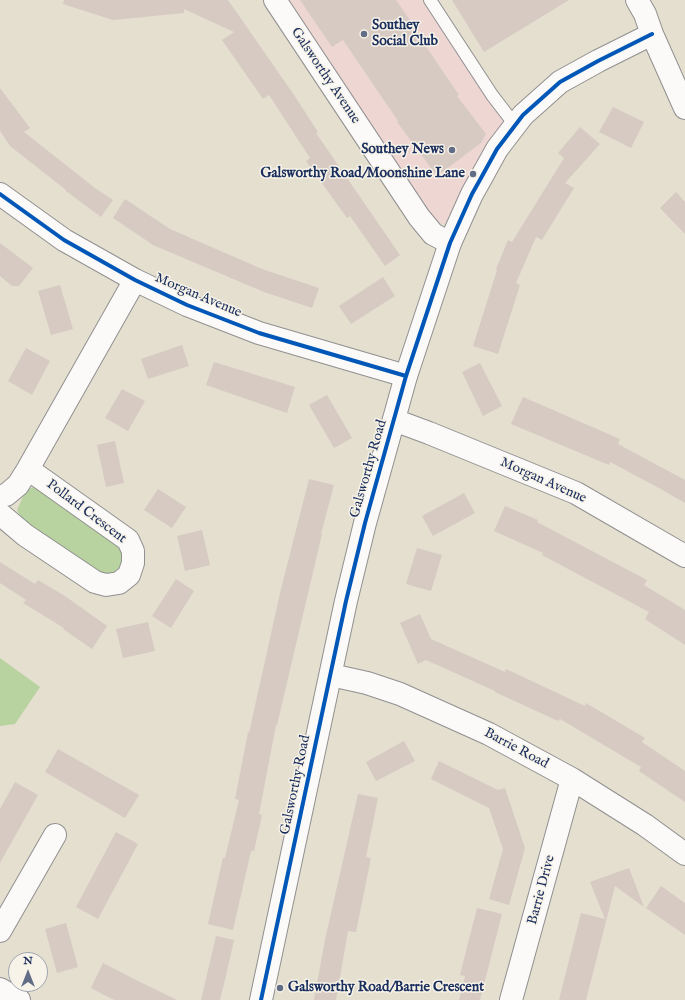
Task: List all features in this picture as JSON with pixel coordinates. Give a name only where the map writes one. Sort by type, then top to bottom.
[{"type":"street","name":"Galsworthy Avenue","points":[[275,0],[419,217],[434,234],[450,243]]},
{"type":"street","name":"Galsworthy Road","points":[[261,1000],[346,601],[365,523],[406,376],[450,243],[478,183],[497,149],[523,115],[560,82],[598,61],[646,12]]},
{"type":"street","points":[[646,12],[685,108]]},
{"type":"street","name":"Morgan Avenue","points":[[0,194],[64,240],[135,280],[187,305],[259,333],[406,376]]},
{"type":"street","points":[[0,496],[6,495],[18,485],[28,469],[135,280]]},
{"type":"street","name":"Morgan Avenue","points":[[394,420],[576,493],[685,556]]},
{"type":"street","name":"Pollard Crescent","points":[[0,514],[25,535],[95,582],[106,585],[119,584],[128,575],[133,564],[133,551],[128,540],[28,469]]},
{"type":"street","name":"Barrie Road","points":[[331,675],[367,683],[400,694],[489,734],[572,779],[644,825],[685,854]]},
{"type":"street","name":"Barrie Drive","points":[[511,1000],[572,779]]},
{"type":"street","points":[[0,931],[55,835]]},
{"type":"street","points":[[0,989],[19,1000]]},
{"type":"lane","points":[[430,0],[492,95],[516,125]]},
{"type":"shaded area","points":[[285,0],[427,0],[510,122],[449,223],[437,224]]},
{"type":"green space","points":[[39,487],[117,541],[124,554],[121,566],[113,573],[98,573],[23,522],[17,510],[26,490]]},
{"type":"green space","points":[[0,658],[40,687],[15,724],[0,726]]},
{"type":"building","points":[[64,0],[228,0],[294,95],[318,132],[316,133],[400,255],[385,266],[350,216],[347,218],[306,161],[310,158],[269,95],[263,99],[222,40],[234,32],[184,9],[184,13],[113,20],[63,4]]},
{"type":"building","points":[[300,0],[396,0],[459,95],[457,96],[486,134],[481,143],[437,176],[397,122],[398,121],[343,40],[332,47]]},
{"type":"building","points":[[452,0],[569,0],[484,52]]},
{"type":"building","points":[[0,88],[30,128],[24,132],[95,188],[113,200],[101,217],[10,146],[0,131]]},
{"type":"building","points":[[613,107],[644,122],[631,148],[599,132]]},
{"type":"building","points":[[580,127],[600,144],[565,183],[574,188],[542,240],[536,237],[516,283],[520,285],[498,354],[473,346],[497,270],[496,269],[508,240],[512,242],[564,158],[558,153]]},
{"type":"building","points":[[676,192],[685,202],[685,234],[660,208]]},
{"type":"building","points":[[125,199],[170,229],[262,269],[319,288],[312,308],[264,292],[153,245],[113,218]]},
{"type":"building","points":[[0,243],[33,268],[19,286],[12,286],[0,276]]},
{"type":"building","points":[[383,277],[395,296],[351,324],[339,306]]},
{"type":"building","points":[[60,285],[73,329],[51,335],[38,291]]},
{"type":"building","points":[[182,345],[189,366],[148,379],[141,359]]},
{"type":"building","points":[[26,348],[50,361],[32,395],[8,381]]},
{"type":"building","points":[[214,362],[295,387],[287,413],[206,385]]},
{"type":"building","points":[[480,363],[502,406],[483,416],[462,372]]},
{"type":"building","points":[[122,389],[145,401],[128,431],[105,418]]},
{"type":"building","points":[[327,395],[352,438],[334,448],[309,405]]},
{"type":"building","points":[[523,397],[620,439],[618,444],[685,480],[685,503],[610,462],[609,465],[511,424]]},
{"type":"building","points":[[115,441],[124,483],[106,487],[97,445]]},
{"type":"building","points":[[309,479],[334,485],[276,725],[259,814],[262,815],[254,851],[251,851],[233,930],[208,924],[223,858],[225,858],[239,800],[235,799],[248,732],[249,733],[280,593]]},
{"type":"building","points":[[158,489],[186,507],[172,528],[144,510]]},
{"type":"building","points":[[464,493],[475,513],[433,536],[422,516]]},
{"type":"building","points":[[505,506],[538,520],[537,522],[647,580],[644,585],[685,610],[685,645],[645,619],[649,612],[542,555],[543,553],[494,531]]},
{"type":"building","points":[[202,530],[210,565],[185,571],[177,536]]},
{"type":"building","points":[[417,548],[442,555],[431,591],[406,584]]},
{"type":"building","points":[[0,562],[35,584],[38,580],[65,596],[107,626],[92,649],[63,629],[64,628],[23,603],[26,600],[0,583]]},
{"type":"building","points":[[176,579],[194,591],[171,628],[152,616]]},
{"type":"building","points":[[420,614],[431,639],[505,672],[506,669],[585,706],[586,703],[645,738],[642,742],[685,771],[685,802],[639,771],[641,767],[560,719],[558,721],[426,660],[418,664],[400,623]]},
{"type":"building","points":[[148,622],[155,651],[123,658],[116,629]]},
{"type":"building","points":[[404,741],[415,761],[376,781],[366,762]]},
{"type":"building","points":[[58,749],[139,795],[125,818],[45,772]]},
{"type":"building","points":[[439,761],[498,790],[505,788],[525,848],[509,905],[489,899],[503,849],[489,808],[431,779]]},
{"type":"building","points":[[15,782],[38,795],[0,863],[0,809]]},
{"type":"building","points":[[358,794],[378,798],[366,857],[371,858],[356,932],[348,931],[336,1000],[314,1000],[325,940]]},
{"type":"building","points":[[116,832],[138,844],[98,919],[76,907]]},
{"type":"building","points":[[629,868],[644,907],[615,886],[586,1000],[559,1000],[581,913],[605,919],[590,882]]},
{"type":"building","points":[[661,886],[685,903],[685,935],[646,908]]},
{"type":"building","points":[[477,908],[502,914],[480,1000],[459,1000],[465,976],[460,975]]},
{"type":"building","points":[[66,923],[78,967],[57,973],[45,929]]},
{"type":"building","points":[[216,936],[234,940],[225,980],[220,1000],[201,1000]]},
{"type":"building","points":[[103,963],[177,1000],[115,1000],[106,996],[91,988]]},
{"type":"cycle path","points":[[261,1000],[346,601],[365,523],[406,376],[450,243],[472,194],[497,149],[523,115],[560,82],[652,34]]},
{"type":"cycle path","points":[[0,194],[64,240],[135,280],[187,305],[259,333],[406,376]]},
{"type":"place","name":"Southey Social Club","points":[[364,34]]},
{"type":"place","name":"Southey News","points":[[452,150]]},
{"type":"place","name":"Galsworthy Road/Moonshine Lane","points":[[473,174]]},
{"type":"place","name":"Galsworthy Road/Barrie Crescent","points":[[280,988]]}]
